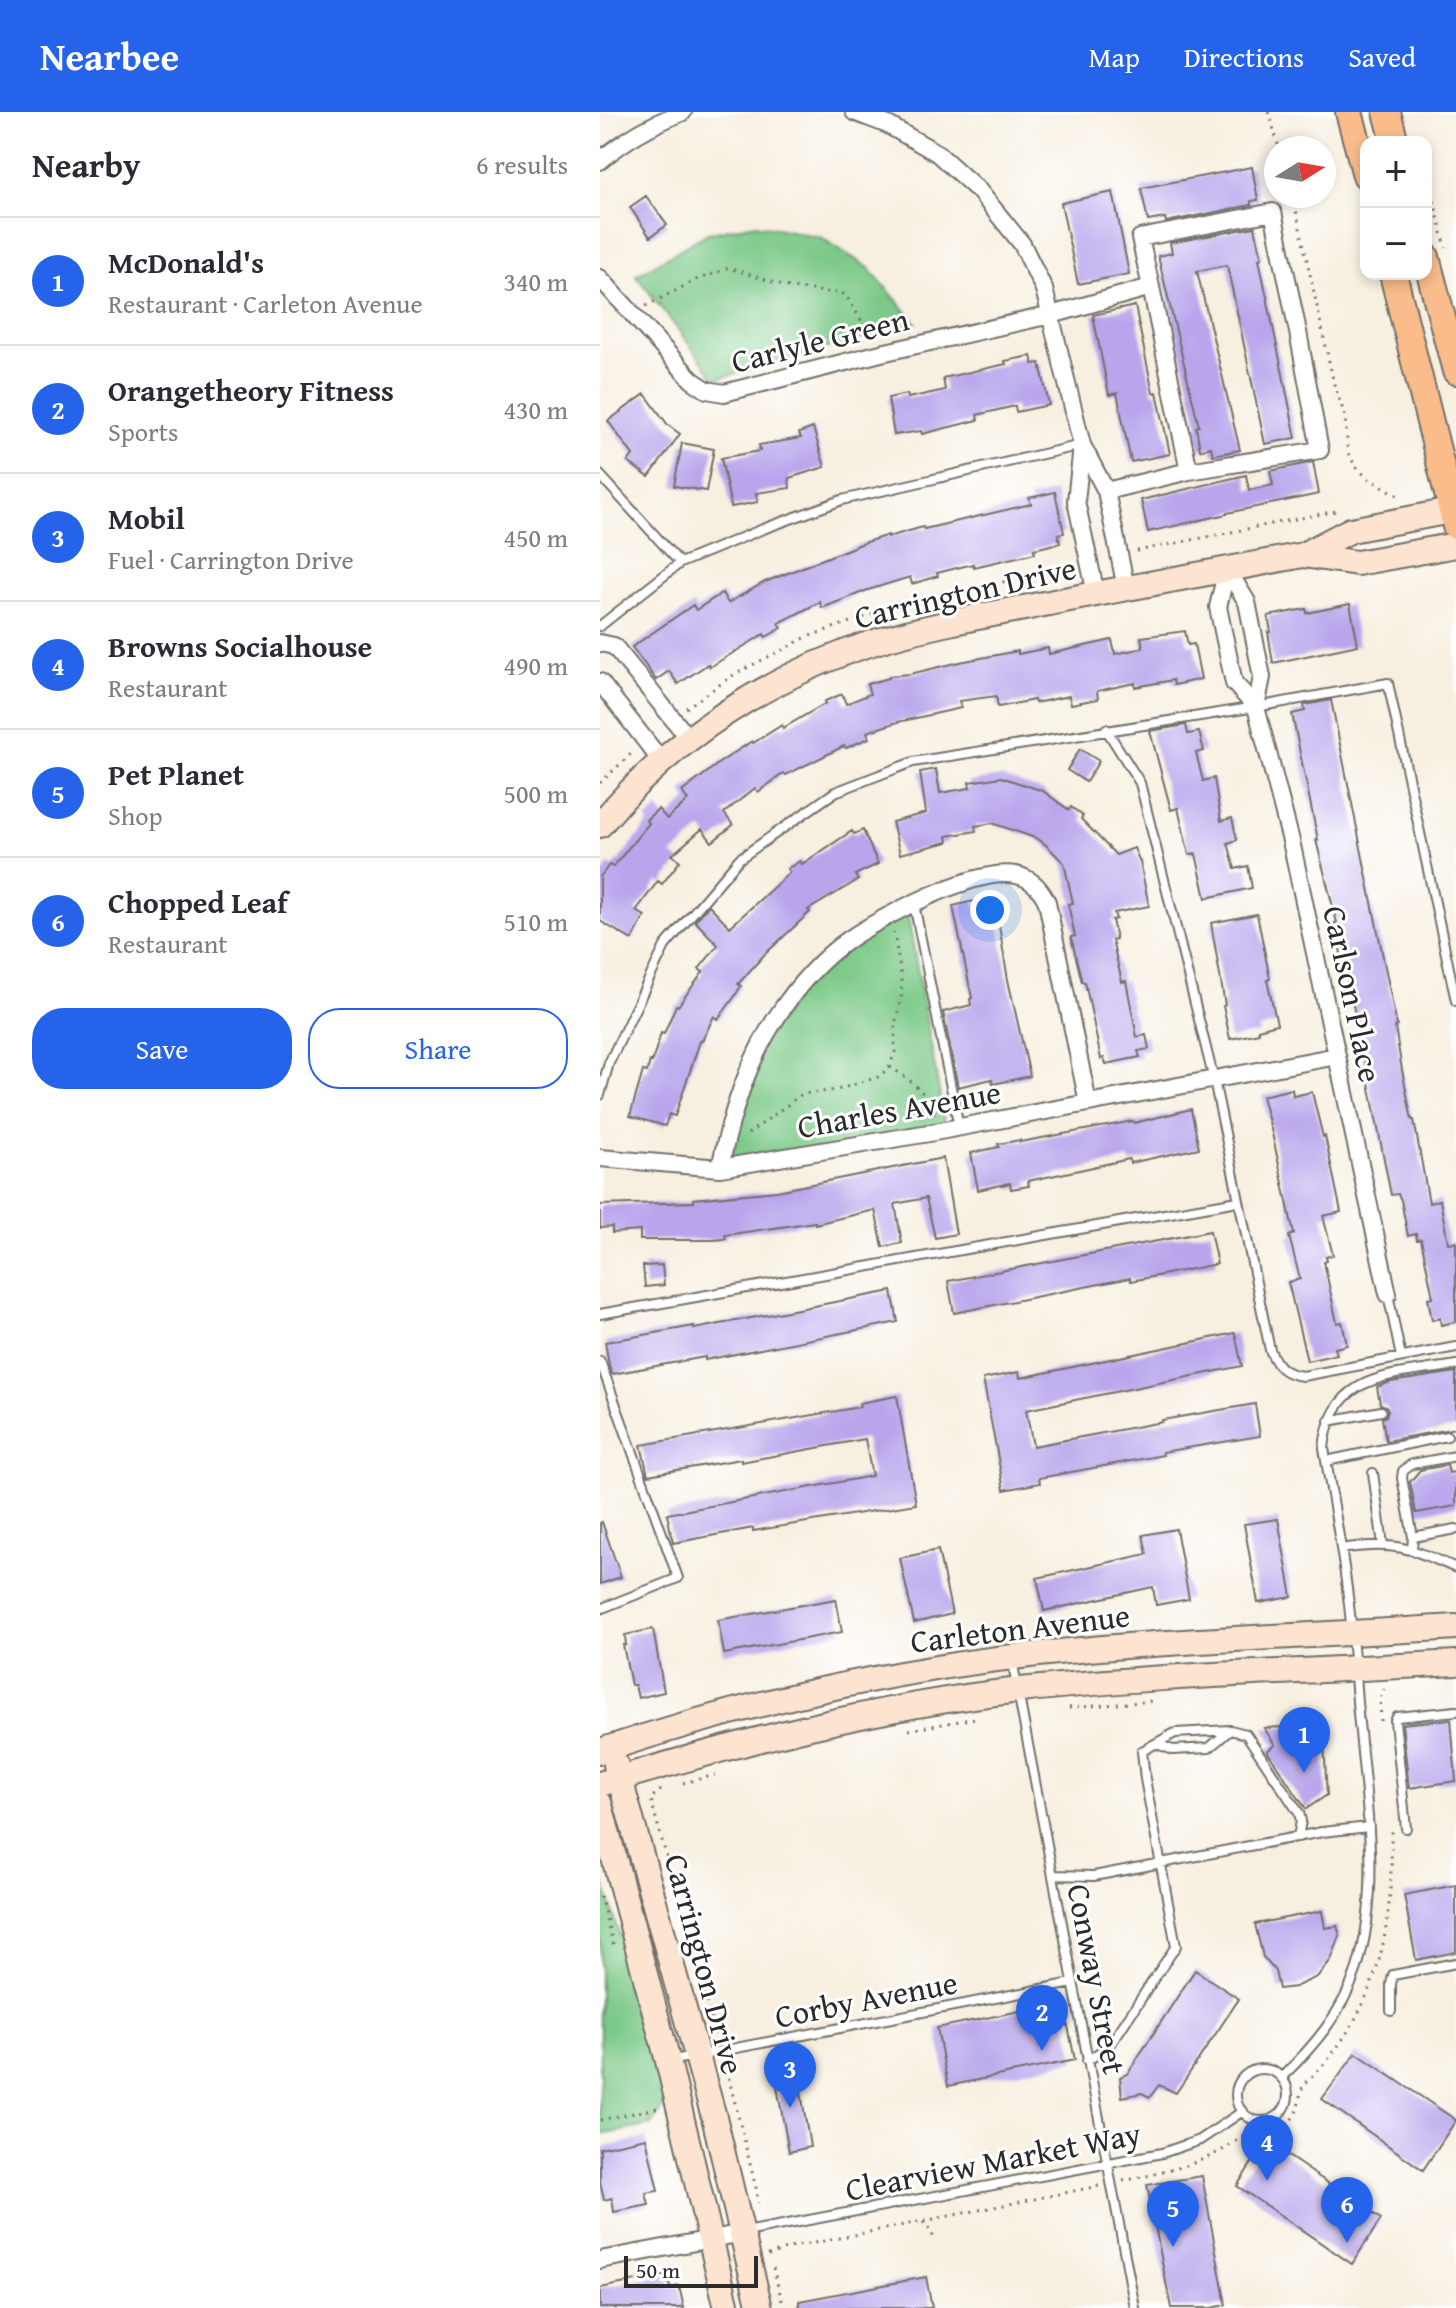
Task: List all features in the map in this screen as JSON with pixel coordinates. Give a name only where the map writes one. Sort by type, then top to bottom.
[{"type":"main road","points":[[1349,112],[1360,153]]},
{"type":"main road","points":[[1387,112],[1393,136]]},
{"type":"main road","points":[[1437,254],[1456,371]]},
{"type":"main road","points":[[1395,280],[1455,516]]},
{"type":"street","points":[[600,161],[641,130],[683,112]]},
{"type":"street","points":[[854,112],[888,125],[937,153],[979,191],[1022,244],[1044,289],[1082,445],[1106,491],[1126,588]]},
{"type":"street","points":[[1106,491],[1189,471],[1320,450],[1273,212],[1140,238],[1189,471]]},
{"type":"street","name":"Carlyle Green","points":[[600,278],[692,380],[714,392],[733,392],[881,353],[1051,315],[1151,287]]},
{"type":"street","points":[[1082,445],[1076,501],[1096,594]]},
{"type":"street","name":"Carrington Drive","points":[[600,825],[642,779],[651,757],[690,740],[766,688],[873,643],[943,624],[1303,555],[1351,530],[1455,516]]},
{"type":"street","name":"Carrington Drive","points":[[1303,555],[1357,563],[1456,545]]},
{"type":"street","name":"Carlson Place","points":[[1227,569],[1218,607],[1234,683],[1256,707]]},
{"type":"street","name":"Carlson Place","points":[[1227,569],[1247,602],[1262,677],[1256,707],[1291,841],[1388,1294]]},
{"type":"street","points":[[600,643],[614,646],[690,740]]},
{"type":"street","points":[[600,682],[651,757]]},
{"type":"street","points":[[720,1168],[734,1106],[756,1053],[779,1013],[816,968],[847,941],[891,914],[945,889],[975,880],[1016,875],[1027,879],[1043,893],[1088,1103]]},
{"type":"street","name":"Charles Avenue","points":[[600,1158],[720,1168],[939,1131],[1337,1056]]},
{"type":"street","name":"Carleton Avenue","points":[[603,1744],[861,1682],[948,1666],[1147,1645],[1456,1627]]},
{"type":"street","name":"Carleton Avenue","points":[[610,1781],[822,1725],[1018,1690],[1124,1680],[1456,1663]]},
{"type":"street","name":"Carrington Drive","points":[[603,1744],[610,1781],[698,2056],[760,2308]]},
{"type":"street","name":"Carrington Drive","points":[[600,1805],[668,2061],[727,2308]]},
{"type":"street","points":[[600,2260],[743,2233]]},
{"type":"lane","points":[[600,626],[680,563],[763,529],[842,500],[1082,445]]},
{"type":"lane","points":[[600,475],[680,563]]},
{"type":"lane","points":[[600,1095],[609,1063],[665,946],[739,859],[835,792],[913,762],[1388,683],[1456,1001]]},
{"type":"lane","points":[[1106,729],[1140,783],[1214,1080],[1270,1350],[1276,1363],[1284,1372],[1303,1376],[1456,1347]]},
{"type":"lane","points":[[914,903],[959,1127]]},
{"type":"lane","points":[[600,1314],[1238,1201]]},
{"type":"lane","points":[[1388,1294],[1401,1357]]},
{"type":"lane","points":[[600,1361],[678,1578],[600,1609]]},
{"type":"lane","points":[[1282,2077],[1298,2063],[1327,2027],[1349,1990],[1365,1937],[1369,1909],[1369,1827],[1352,1634],[1324,1448],[1329,1421],[1342,1399],[1358,1385],[1456,1365]]},
{"type":"lane","points":[[1329,1421],[1381,1411]]},
{"type":"lane","points":[[1326,1461],[1447,1436]]},
{"type":"lane","points":[[1412,1549],[1403,1471],[1412,1464],[1456,1456]]},
{"type":"lane","points":[[1373,1473],[1383,1545]]},
{"type":"lane","points":[[1413,1537],[1456,1529]]},
{"type":"lane","points":[[1341,1549],[1372,1544],[1412,1549],[1456,1568]]},
{"type":"lane","name":"Conway Street","points":[[1012,1658],[1135,2308]]},
{"type":"lane","points":[[1406,1828],[1395,1721],[1397,1717],[1456,1711]]},
{"type":"lane","points":[[1087,2061],[1110,2045],[1176,1946],[1142,1751],[1175,1733],[1230,1730],[1246,1734],[1299,1813],[1298,1837]]},
{"type":"lane","points":[[1157,1744],[1173,1750],[1209,1748],[1230,1730]]},
{"type":"lane","points":[[1053,1875],[1094,1876],[1298,1837],[1369,1827]]},
{"type":"lane","points":[[1391,2011],[1393,1975],[1456,1963]]},
{"type":"lane","name":"Corby Avenue","points":[[668,2061],[1073,1983]]},
{"type":"lane","points":[[1261,2069],[1282,2077],[1288,2094],[1282,2112],[1273,2118],[1258,2120],[1243,2111],[1237,2090],[1246,2075],[1261,2069]]},
{"type":"lane","name":"Clearview Market Way","points":[[743,2233],[1162,2153],[1200,2140],[1243,2111]]},
{"type":"path","points":[[1269,112],[1276,136]]},
{"type":"path","points":[[1296,208],[1334,384],[1345,416],[1348,453],[1356,467],[1368,478],[1404,498],[1388,501]]},
{"type":"path","points":[[1431,208],[1437,254]]},
{"type":"path","points":[[632,313],[696,280],[729,268],[792,288],[845,294],[881,353]]},
{"type":"path","points":[[1134,555],[1138,549],[1341,510]]},
{"type":"path","points":[[600,783],[633,752],[651,757]]},
{"type":"path","points":[[748,1134],[802,1094],[837,1090],[878,1077],[890,1067],[895,1052],[895,1025],[902,994],[891,914]]},
{"type":"path","points":[[890,1067],[929,1101],[939,1131]]},
{"type":"path","points":[[1060,1709],[1154,1701]]},
{"type":"path","points":[[898,1731],[981,1718]]},
{"type":"path","points":[[714,2030],[651,1798],[659,1790],[719,1773]]},
{"type":"path","points":[[1125,2181],[1205,2160],[1249,2131],[1272,2132],[1292,2119],[1302,2087],[1341,2041],[1371,1986],[1390,1911],[1392,1856]]},
{"type":"path","points":[[600,1896],[615,1950]]},
{"type":"path","points":[[725,2073],[758,2206]]},
{"type":"path","points":[[600,2120],[657,2108]]},
{"type":"path","points":[[768,2255],[789,2248],[1102,2185]]},
{"type":"path","points":[[923,2222],[933,2237]]},
{"type":"path","points":[[773,2268],[784,2308]]},
{"type":"green space","points":[[756,224],[820,237],[869,268],[916,323],[716,379],[636,275],[708,233]]},
{"type":"green space","points":[[906,906],[946,1130],[720,1168],[756,1053],[816,968]]},
{"type":"green space","points":[[600,1870],[666,2102],[652,2125],[600,2135]]},
{"type":"building","points":[[1252,167],[1258,200],[1251,201],[1251,205],[1166,222],[1165,218],[1148,221],[1141,188]]},
{"type":"building","points":[[1113,192],[1129,274],[1078,284],[1061,203]]},
{"type":"building","points":[[646,196],[667,225],[650,237],[630,207]]},
{"type":"building","points":[[1255,227],[1296,438],[1265,444],[1227,265],[1197,271],[1240,450],[1213,455],[1211,447],[1200,450],[1196,427],[1199,426],[1158,256],[1172,253],[1170,243]]},
{"type":"building","points":[[1135,306],[1153,393],[1157,392],[1170,454],[1131,462],[1117,393],[1109,395],[1093,315]]},
{"type":"building","points":[[1031,356],[1033,364],[1040,363],[1049,405],[1016,412],[1015,406],[977,415],[978,420],[922,434],[921,431],[894,435],[888,398],[907,394],[908,398],[945,390],[943,378]]},
{"type":"building","points":[[645,394],[668,425],[680,434],[649,477],[628,462],[633,455],[608,421]]},
{"type":"building","points":[[813,428],[825,467],[789,478],[790,488],[756,493],[758,502],[731,507],[721,458],[760,451],[759,445],[801,438],[799,433]]},
{"type":"building","points":[[682,443],[714,449],[706,491],[674,486]]},
{"type":"building","points":[[1313,462],[1319,494],[1148,532],[1141,500],[1246,475],[1249,490],[1273,485],[1270,471]]},
{"type":"building","points":[[1055,492],[1064,533],[1058,534],[1060,543],[1034,549],[1035,553],[937,573],[938,576],[912,584],[910,577],[822,608],[820,602],[779,623],[782,628],[766,637],[764,634],[710,667],[708,664],[678,684],[669,671],[656,680],[632,647],[693,605],[696,610],[722,593],[728,603],[765,582],[866,542],[1031,504],[1029,498]]},
{"type":"building","points":[[1350,604],[1358,645],[1273,663],[1268,616],[1306,609],[1307,613]]},
{"type":"building","points":[[1185,631],[1188,645],[1194,644],[1201,679],[1174,685],[1173,680],[1135,687],[1135,683],[1097,691],[1098,699],[1071,704],[1069,696],[998,707],[996,696],[959,701],[961,708],[867,732],[869,738],[846,748],[844,746],[786,775],[784,773],[758,792],[755,788],[724,813],[733,825],[712,842],[702,829],[672,855],[680,861],[662,884],[658,881],[636,911],[645,916],[632,940],[600,921],[600,877],[609,865],[613,867],[649,823],[646,820],[658,809],[667,819],[688,800],[682,792],[719,763],[825,701],[842,694],[846,704],[870,694],[867,684],[889,676],[960,662],[1048,648],[1049,654],[1112,640],[1115,654],[1143,648],[1141,637]]},
{"type":"building","points":[[1331,700],[1397,1026],[1402,1070],[1429,1203],[1440,1200],[1448,1243],[1456,1242],[1456,1322],[1441,1325],[1440,1318],[1432,1320],[1428,1298],[1433,1297],[1421,1239],[1417,1240],[1416,1234],[1408,1236],[1401,1200],[1398,1194],[1391,1195],[1292,714],[1305,711],[1304,705]]},
{"type":"building","points":[[1186,725],[1188,734],[1199,732],[1204,751],[1196,753],[1203,781],[1214,778],[1221,821],[1232,818],[1237,840],[1228,843],[1235,869],[1248,866],[1252,888],[1206,898],[1196,854],[1189,855],[1178,808],[1171,810],[1150,731]]},
{"type":"building","points":[[1080,749],[1099,761],[1086,782],[1067,770]]},
{"type":"building","points":[[936,769],[940,793],[970,788],[969,782],[1001,777],[1043,791],[1069,810],[1071,807],[1083,816],[1081,819],[1116,855],[1134,848],[1149,906],[1114,913],[1116,919],[1112,920],[1116,939],[1112,940],[1122,982],[1126,981],[1137,1037],[1146,1035],[1149,1049],[1138,1051],[1140,1057],[1106,1064],[1104,1058],[1101,1059],[1085,982],[1082,982],[1071,937],[1075,936],[1068,904],[1073,903],[1064,863],[1046,845],[1038,839],[992,823],[975,826],[976,831],[947,836],[948,842],[900,854],[892,822],[926,813],[920,772]]},
{"type":"building","points":[[863,830],[878,864],[855,875],[858,880],[808,910],[810,912],[738,984],[741,986],[733,999],[718,1019],[714,1016],[700,1041],[675,1116],[669,1114],[665,1126],[630,1116],[643,1071],[647,1072],[652,1062],[661,1033],[664,1034],[676,1005],[703,972],[699,969],[718,945],[695,921],[709,905],[730,927],[790,872],[787,869],[800,861],[802,864],[852,831],[854,834]]},
{"type":"building","points":[[974,901],[975,905],[995,901],[1008,980],[1030,1076],[993,1084],[992,1079],[958,1087],[943,1012],[971,1005],[953,906]]},
{"type":"building","points":[[1257,914],[1277,1024],[1258,1029],[1259,1033],[1230,1039],[1211,923]]},
{"type":"building","points":[[1292,1089],[1293,1096],[1312,1092],[1341,1212],[1323,1216],[1333,1255],[1326,1257],[1327,1261],[1324,1262],[1337,1323],[1342,1322],[1347,1345],[1335,1348],[1337,1354],[1307,1361],[1288,1282],[1300,1279],[1289,1236],[1294,1234],[1262,1096]]},
{"type":"building","points":[[1191,1109],[1199,1148],[1130,1163],[1129,1159],[1028,1181],[1029,1186],[1011,1189],[1010,1183],[978,1190],[971,1153],[999,1147],[998,1144],[1134,1123]]},
{"type":"building","points":[[943,1158],[956,1234],[935,1238],[926,1198],[895,1204],[902,1243],[883,1247],[875,1210],[815,1224],[725,1235],[726,1239],[712,1240],[640,1240],[640,1231],[612,1233],[612,1227],[600,1228],[600,1205],[694,1202],[693,1199],[777,1191]]},
{"type":"building","points":[[1210,1231],[1217,1264],[954,1313],[948,1281]]},
{"type":"building","points":[[662,1265],[664,1285],[645,1287],[643,1266]]},
{"type":"building","points":[[892,1291],[898,1322],[705,1360],[705,1357],[612,1374],[609,1365],[605,1342],[694,1326],[694,1329]]},
{"type":"building","points":[[1235,1333],[1242,1366],[1026,1410],[1033,1446],[1255,1404],[1260,1436],[1162,1452],[1163,1455],[1039,1478],[1040,1483],[1004,1490],[983,1379],[1019,1372],[1020,1378]]},
{"type":"building","points":[[1456,1372],[1456,1428],[1386,1441],[1382,1418],[1388,1410],[1380,1404],[1377,1387]]},
{"type":"building","points":[[897,1396],[916,1504],[673,1543],[667,1514],[872,1476],[865,1439],[648,1475],[641,1445],[860,1407],[859,1403]]},
{"type":"building","points":[[1447,1465],[1449,1473],[1456,1472],[1456,1506],[1416,1513],[1410,1482],[1420,1470]]},
{"type":"building","points":[[1278,1519],[1292,1597],[1258,1603],[1244,1524]]},
{"type":"building","points":[[600,1523],[621,1577],[600,1584]]},
{"type":"building","points":[[1176,1529],[1189,1599],[1156,1605],[1153,1587],[1044,1611],[1037,1578],[1147,1554],[1143,1535]]},
{"type":"building","points":[[938,1550],[952,1614],[914,1623],[900,1558]]},
{"type":"building","points":[[836,1599],[842,1632],[724,1654],[718,1620]]},
{"type":"building","points":[[653,1629],[664,1692],[638,1698],[635,1685],[631,1685],[623,1645],[626,1645],[625,1635]]},
{"type":"building","points":[[1451,1719],[1456,1781],[1409,1788],[1402,1724]]},
{"type":"building","points":[[1323,1725],[1327,1795],[1306,1809],[1267,1751],[1275,1745],[1264,1728]]},
{"type":"building","points":[[1456,1885],[1456,1952],[1416,1960],[1404,1895]]},
{"type":"building","points":[[1322,1911],[1325,1928],[1337,1926],[1340,1936],[1331,1960],[1317,1977],[1295,1987],[1279,1989],[1275,1971],[1263,1957],[1255,1924]]},
{"type":"building","points":[[1195,1970],[1239,1999],[1176,2093],[1159,2085],[1150,2097],[1142,2093],[1122,2097],[1120,2077],[1127,2074]]},
{"type":"building","points":[[1063,2002],[1075,2060],[948,2086],[937,2028]]},
{"type":"building","points":[[1356,2053],[1456,2120],[1423,2170],[1322,2099]]},
{"type":"building","points":[[796,2061],[810,2147],[789,2152],[773,2065]]},
{"type":"building","points":[[646,2138],[658,2191],[646,2193],[649,2205],[614,2212],[612,2198],[604,2200],[600,2182],[600,2148]]},
{"type":"building","points":[[1266,2141],[1381,2219],[1352,2264],[1237,2186]]},
{"type":"building","points":[[1202,2176],[1226,2305],[1171,2308],[1147,2185]]},
{"type":"building","points":[[667,2275],[670,2288],[679,2286],[684,2308],[600,2308],[600,2288]]},
{"type":"building","points":[[926,2277],[932,2308],[799,2308],[799,2301]]},
{"type":"place","name":"McDonald's","points":[[1304,1773]]},
{"type":"place","name":"Orangetheory Fitness","points":[[1042,2051]]},
{"type":"place","name":"Mobil","points":[[790,2108]]},
{"type":"place","name":"Browns Socialhouse","points":[[1267,2181]]},
{"type":"place","name":"Chopped Leaf","points":[[1347,2243]]},
{"type":"place","name":"Pet Planet","points":[[1173,2247]]}]
